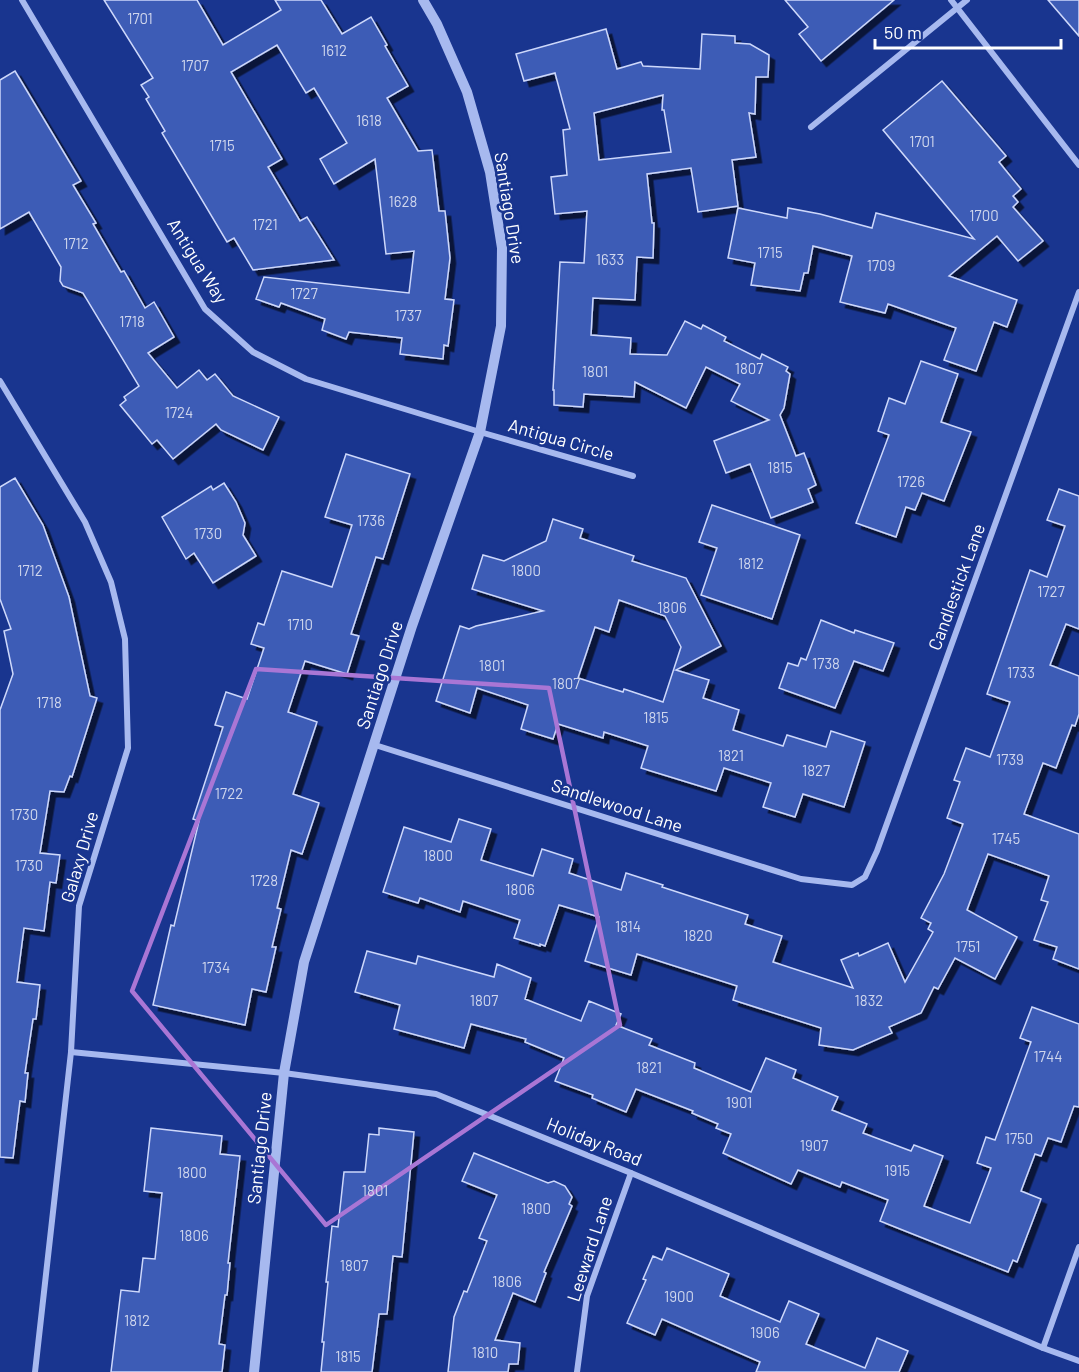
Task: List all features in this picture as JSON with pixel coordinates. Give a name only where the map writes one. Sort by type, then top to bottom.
[{"type":"street","name":"Antigua Way","points":[[22,0],[205,309],[253,352],[306,379],[480,432]]},
{"type":"street","name":"Santiago Drive","points":[[254,1372],[284,1072],[304,962],[412,626],[480,432],[501,326],[502,248],[490,172],[467,92],[437,24],[423,0]]},
{"type":"street","points":[[951,0],[1079,165]]},
{"type":"street","points":[[811,127],[967,0]]},
{"type":"street","name":"Candlestick Lane","points":[[852,885],[865,877],[877,851],[1079,292]]},
{"type":"street","name":"Galaxy Drive","points":[[0,381],[85,522],[111,582],[125,639],[128,748],[79,906],[71,1053],[35,1372]]},
{"type":"street","name":"Antigua Circle","points":[[480,432],[633,477]]},
{"type":"street","name":"Sandlewood Lane","points":[[375,745],[801,879],[852,885]]},
{"type":"street","name":"Holiday Road","points":[[71,1053],[284,1072],[436,1094],[631,1173],[1043,1348],[1079,1361]]},
{"type":"street","name":"Leeward Lane","points":[[577,1372],[587,1296],[631,1173]]},
{"type":"street","points":[[1043,1348],[1079,1246]]},
{"type":"highlighted area","points":[[256,669],[549,688],[620,1025],[326,1225],[132,991]]},
{"type":"building","points":[[104,0],[197,0],[223,45],[281,10],[275,0],[321,0],[342,34],[371,17],[408,86],[387,98],[418,151],[432,150],[439,211],[445,211],[450,258],[445,299],[454,300],[448,346],[444,345],[443,359],[400,354],[402,338],[349,332],[346,339],[322,330],[325,319],[281,303],[279,307],[256,299],[264,277],[409,293],[414,251],[386,254],[375,159],[334,184],[320,159],[347,143],[314,88],[306,93],[277,45],[231,72],[282,159],[268,167],[300,221],[307,217],[334,260],[253,270],[234,238],[227,242],[162,133],[165,131],[146,99],[149,97],[141,85],[153,78]]},
{"type":"building","points":[[785,0],[894,0],[821,61],[799,34],[808,27]]},
{"type":"building","points":[[1048,0],[1079,0],[1079,36]]},
{"type":"building","points":[[606,29],[617,69],[641,62],[643,66],[700,69],[702,34],[735,36],[735,43],[750,44],[769,55],[768,77],[756,77],[755,114],[749,113],[756,157],[732,160],[738,206],[698,212],[691,168],[647,174],[652,223],[654,223],[653,258],[637,257],[635,300],[593,298],[591,335],[631,338],[630,354],[667,355],[685,321],[701,329],[703,325],[726,337],[724,341],[760,359],[762,354],[788,367],[786,371],[790,374],[784,408],[780,415],[796,456],[804,453],[816,485],[808,489],[813,502],[771,518],[750,464],[726,473],[714,441],[769,420],[731,401],[740,384],[706,367],[686,408],[635,382],[634,397],[584,394],[583,407],[554,405],[560,262],[584,263],[587,211],[555,214],[551,177],[567,175],[563,130],[570,129],[555,73],[524,81],[516,54]],"holes":[[[663,95],[662,110],[664,110],[671,152],[599,160],[594,113]]]},
{"type":"building","points":[[15,71],[81,181],[73,185],[121,272],[124,271],[145,308],[154,302],[174,337],[148,353],[177,388],[199,370],[207,380],[215,374],[233,396],[279,417],[263,450],[221,430],[216,424],[173,459],[157,440],[152,444],[120,405],[126,400],[124,397],[139,386],[83,293],[63,286],[60,281],[61,267],[29,212],[0,229],[0,80]]},
{"type":"building","points":[[942,81],[1006,156],[999,162],[1021,189],[1013,196],[1018,202],[1013,207],[1043,241],[1018,261],[997,236],[949,276],[1017,300],[1007,327],[994,322],[976,371],[944,360],[956,328],[888,304],[885,313],[840,302],[852,256],[813,246],[808,273],[804,273],[800,291],[751,285],[755,263],[728,258],[738,208],[787,218],[788,208],[872,228],[876,213],[974,239],[883,130]]},
{"type":"building","points":[[921,361],[958,374],[941,422],[971,432],[944,501],[922,493],[915,510],[906,507],[896,537],[856,523],[889,435],[878,431],[889,398],[905,404]]},
{"type":"building","points":[[346,454],[410,474],[383,559],[376,557],[351,634],[359,636],[347,674],[305,661],[288,712],[317,722],[293,794],[319,803],[302,854],[291,850],[277,908],[281,909],[272,947],[276,947],[266,992],[252,989],[245,1025],[153,1005],[171,925],[174,926],[199,821],[193,819],[223,727],[215,725],[226,692],[247,699],[264,648],[251,644],[258,623],[264,625],[282,571],[332,587],[352,525],[325,517]]},
{"type":"building","points":[[15,478],[43,525],[69,597],[90,696],[97,698],[72,777],[70,776],[64,792],[50,791],[40,853],[60,855],[56,883],[50,882],[44,931],[24,928],[17,982],[40,985],[25,1073],[28,1073],[25,1102],[20,1101],[13,1158],[0,1157],[0,710],[13,674],[4,631],[11,629],[0,599],[0,487]]},
{"type":"building","points":[[224,483],[245,523],[243,535],[256,556],[213,583],[194,553],[186,559],[162,517],[211,486],[213,490]]},
{"type":"building","points":[[1059,489],[1079,496],[1079,629],[1066,624],[1050,665],[1079,676],[1079,714],[1075,726],[1072,725],[1056,768],[1043,763],[1024,814],[1079,834],[1079,969],[1053,959],[1057,947],[1034,940],[1048,902],[1041,900],[1049,876],[988,854],[967,910],[1017,937],[995,979],[955,958],[938,989],[934,987],[921,1013],[889,1027],[892,1033],[853,1050],[819,1045],[821,1028],[733,1000],[737,986],[637,954],[631,975],[585,961],[599,917],[559,905],[545,946],[540,944],[540,946],[514,938],[520,920],[463,901],[460,912],[420,898],[418,903],[383,892],[404,827],[451,842],[459,819],[491,829],[481,860],[533,876],[542,849],[573,859],[569,873],[621,890],[626,873],[663,885],[662,887],[748,915],[745,924],[782,936],[773,962],[853,988],[841,960],[858,953],[859,956],[888,943],[905,982],[933,932],[928,929],[931,923],[921,918],[944,874],[963,824],[947,818],[960,782],[954,780],[966,748],[990,757],[1010,702],[987,694],[1030,570],[1047,577],[1065,526],[1047,520]]},
{"type":"building","points":[[712,505],[800,535],[772,619],[701,595],[717,548],[699,542]]},
{"type":"building","points":[[553,519],[583,529],[580,538],[634,556],[632,561],[686,578],[721,646],[676,670],[709,680],[703,698],[739,710],[733,730],[783,746],[787,735],[826,747],[831,731],[865,742],[844,807],[803,794],[795,817],[763,807],[771,783],[724,768],[716,791],[641,768],[648,746],[604,732],[603,738],[558,724],[553,739],[521,729],[528,705],[477,688],[470,713],[436,701],[460,626],[469,629],[543,611],[472,589],[483,555],[504,561],[546,541]],"holes":[[[619,600],[665,616],[681,647],[663,702],[624,689],[623,692],[578,678],[595,627],[609,632]]]},
{"type":"building","points":[[821,620],[854,633],[855,630],[894,643],[883,671],[854,661],[835,708],[779,688],[788,663],[798,666],[801,658],[806,660]]},
{"type":"building","points":[[367,951],[416,964],[418,956],[494,977],[497,964],[531,978],[525,999],[581,1021],[589,1001],[621,1014],[616,1025],[652,1039],[649,1045],[695,1063],[694,1068],[751,1092],[766,1058],[796,1070],[793,1078],[838,1097],[832,1110],[867,1124],[863,1133],[911,1151],[914,1145],[943,1156],[924,1206],[970,1223],[991,1168],[977,1163],[986,1137],[995,1140],[1031,1042],[1020,1038],[1032,1007],[1079,1024],[1079,1107],[1074,1106],[1061,1142],[1048,1138],[1041,1156],[1035,1154],[1021,1191],[1041,1199],[1017,1262],[1013,1260],[1008,1272],[880,1221],[888,1200],[842,1182],[840,1187],[798,1170],[791,1184],[723,1153],[731,1134],[716,1128],[718,1124],[692,1113],[693,1111],[636,1089],[626,1112],[592,1098],[593,1095],[555,1081],[564,1058],[525,1042],[526,1039],[471,1024],[464,1048],[394,1029],[400,1005],[355,992]]},
{"type":"building","points":[[151,1128],[222,1136],[220,1154],[240,1156],[228,1263],[230,1263],[227,1295],[225,1295],[219,1344],[225,1345],[222,1372],[111,1372],[121,1290],[139,1292],[143,1258],[155,1259],[162,1193],[144,1191]]},
{"type":"building","points":[[379,1128],[414,1132],[402,1257],[393,1256],[387,1314],[379,1314],[372,1372],[321,1372],[332,1226],[338,1227],[344,1172],[365,1172],[369,1134],[379,1135]]},
{"type":"building","points":[[474,1153],[548,1183],[554,1181],[565,1186],[572,1197],[569,1204],[572,1206],[544,1272],[546,1273],[535,1302],[513,1293],[495,1340],[520,1343],[518,1364],[509,1364],[508,1372],[448,1372],[454,1317],[464,1291],[467,1292],[487,1241],[479,1238],[497,1195],[462,1181]]},
{"type":"building","points":[[667,1248],[729,1274],[720,1296],[780,1322],[789,1301],[819,1314],[806,1344],[865,1368],[877,1338],[908,1351],[899,1372],[756,1372],[760,1362],[662,1319],[655,1335],[627,1323],[646,1280],[643,1279],[653,1256],[662,1260]]}]
